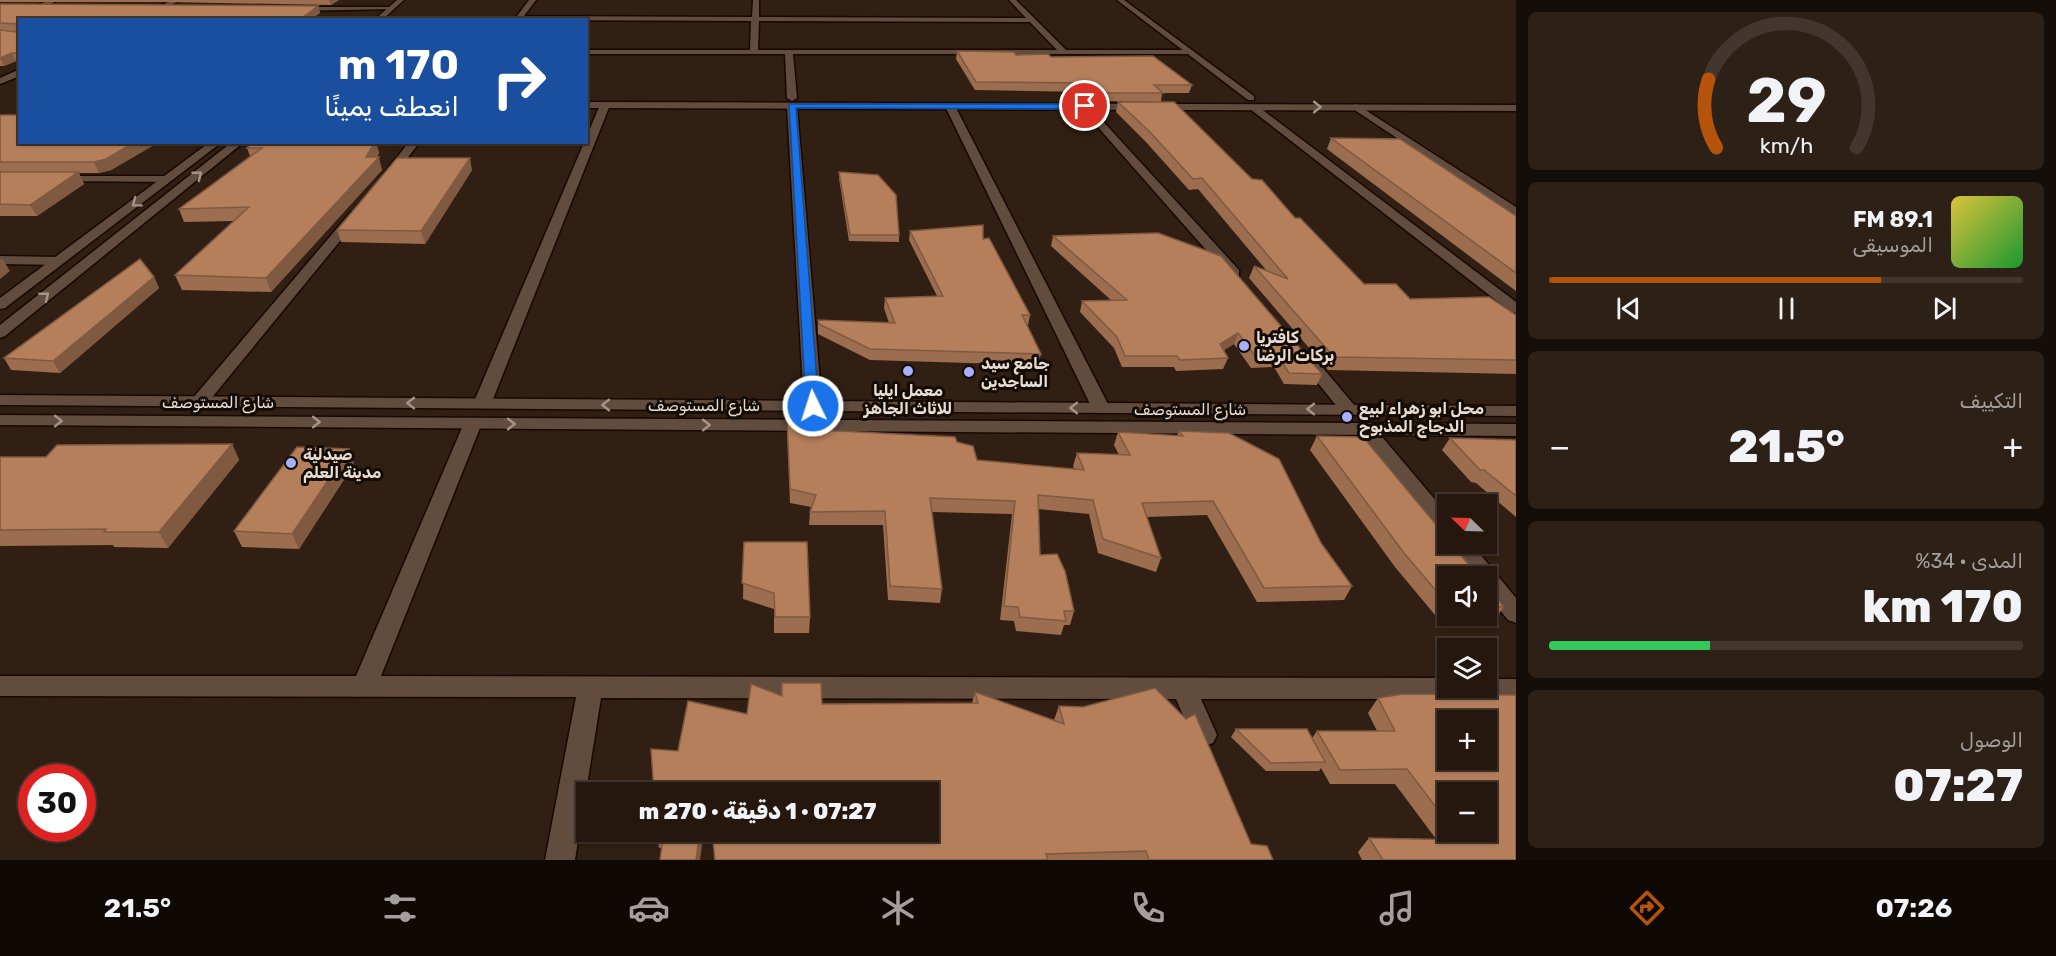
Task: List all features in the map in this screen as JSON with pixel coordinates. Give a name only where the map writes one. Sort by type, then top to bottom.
[{"type":"street","points":[[40,6],[55,0]]},
{"type":"street","points":[[139,18],[178,0]]},
{"type":"street","points":[[379,18],[401,0]]},
{"type":"street","points":[[519,18],[533,0]]},
{"type":"street","points":[[754,52],[756,0]]},
{"type":"street","points":[[1012,0],[1063,51]]},
{"type":"street","points":[[1120,0],[1516,309]]},
{"type":"street","points":[[30,6],[63,6]]},
{"type":"street","points":[[142,6],[183,8]]},
{"type":"street","points":[[286,9],[390,9]]},
{"type":"street","points":[[588,19],[1032,20]]},
{"type":"street","points":[[789,51],[813,406]]},
{"type":"street","points":[[588,52],[1188,52]]},
{"type":"street","points":[[0,74],[18,73]]},
{"type":"street","points":[[0,81],[18,73]]},
{"type":"street","points":[[588,98],[951,106],[1080,102],[1242,281]]},
{"type":"street","points":[[588,105],[792,102],[1252,102],[1516,98]]},
{"type":"street","points":[[1252,102],[1356,107],[1516,108]]},
{"type":"street","points":[[482,404],[605,105]]},
{"type":"street","points":[[951,106],[1101,408]]},
{"type":"street","points":[[1356,107],[1516,213]]},
{"type":"street","points":[[0,305],[214,144]]},
{"type":"street","points":[[0,333],[236,144]]},
{"type":"street","points":[[378,187],[414,144]]},
{"type":"street","points":[[48,178],[168,179]]},
{"type":"street","points":[[199,402],[363,205]]},
{"type":"street","points":[[0,260],[88,261]]},
{"type":"street","points":[[1296,345],[1437,516]]},
{"type":"street","name":"شارع المستوصف","points":[[0,400],[1516,411]]},
{"type":"street","points":[[271,422],[288,402]]},
{"type":"street","points":[[631,424],[635,405]]},
{"type":"street","name":"شارع المستوصف","points":[[0,420],[1516,430]]},
{"type":"street","points":[[364,687],[473,423]]},
{"type":"street","points":[[1468,554],[1477,566]]},
{"type":"street","points":[[1497,591],[1516,614]]},
{"type":"street","points":[[0,686],[1516,689]]},
{"type":"street","points":[[560,860],[590,687]]},
{"type":"street","points":[[1183,687],[1215,763]]},
{"type":"building","points":[[0,4],[318,6],[302,18],[18,18],[18,24],[0,23]]},
{"type":"building","points":[[18,24],[18,53],[0,58],[0,30],[16,32]]},
{"type":"building","points":[[957,51],[1014,52],[1016,55],[1048,54],[1051,57],[1153,56],[1192,85],[1154,85],[1163,93],[1107,93],[1099,85],[1088,83],[976,82]]},
{"type":"building","points":[[1118,102],[1174,102],[1252,179],[1262,180],[1295,218],[1300,218],[1364,284],[1396,284],[1410,299],[1489,297],[1516,315],[1516,360],[1334,357],[1254,266],[1288,279],[1202,178],[1193,179],[1149,131]]},
{"type":"building","points":[[0,115],[18,115],[18,144],[132,144],[106,159],[94,162],[0,162]]},
{"type":"building","points":[[1331,138],[1400,139],[1516,216],[1516,273]]},
{"type":"building","points":[[252,144],[374,144],[366,157],[379,157],[266,278],[175,275],[249,207],[179,209],[262,148],[247,148]]},
{"type":"building","points":[[397,158],[470,158],[421,231],[337,230]]},
{"type":"building","points":[[0,172],[78,172],[30,205],[0,204]]},
{"type":"building","points":[[839,172],[878,175],[896,195],[899,235],[850,235]]},
{"type":"building","points":[[983,225],[983,239],[989,238],[1030,315],[1022,315],[1041,354],[870,349],[819,324],[818,320],[895,323],[885,298],[943,296],[910,231]]},
{"type":"building","points":[[1158,233],[1221,256],[1322,374],[1289,373],[1278,356],[1256,357],[1238,333],[1220,344],[1228,358],[1180,360],[1177,356],[1125,356],[1117,337],[1082,301],[1127,300],[1053,236]]},
{"type":"building","points":[[140,259],[154,277],[53,361],[4,358]]},
{"type":"building","points":[[787,420],[819,420],[819,430],[955,437],[957,442],[973,446],[977,460],[1084,470],[1077,453],[1130,455],[1118,432],[1183,436],[1179,431],[1229,433],[1279,459],[1321,543],[1352,586],[1264,588],[1213,501],[1142,503],[1161,558],[1103,539],[1093,500],[1038,495],[1040,555],[1057,554],[1065,571],[1074,611],[1064,611],[1066,621],[1020,617],[1018,607],[1004,606],[1015,501],[930,498],[942,589],[890,586],[885,511],[810,512],[816,495],[790,489]]},
{"type":"building","points":[[1317,436],[1363,437],[1437,526],[1437,554],[1460,554],[1470,566],[1437,566],[1437,592],[1404,553]]},
{"type":"building","points":[[1450,438],[1516,440],[1516,496],[1484,470],[1480,470]]},
{"type":"building","points":[[232,444],[159,532],[104,532],[106,529],[0,530],[0,457],[46,457],[57,445]]},
{"type":"building","points":[[297,447],[349,449],[292,534],[234,531]]},
{"type":"building","points":[[744,542],[807,542],[810,617],[775,617],[774,593],[742,583]]},
{"type":"building","points":[[1497,599],[1504,607],[1497,606]]},
{"type":"building","points":[[782,683],[821,683],[822,704],[978,703],[975,692],[1064,724],[1059,706],[1083,707],[1155,688],[1186,719],[1195,714],[1251,844],[1267,846],[1273,860],[1149,860],[1146,851],[1046,854],[1048,860],[715,860],[713,842],[939,842],[939,782],[653,782],[651,749],[678,751],[688,701],[747,714],[751,684],[782,696]]},
{"type":"building","points":[[1403,694],[1437,694],[1437,698],[1497,698],[1497,695],[1516,695],[1516,860],[1383,860],[1369,838],[1437,839],[1437,842],[1497,842],[1497,782],[1437,782],[1437,809],[1407,769],[1340,770],[1317,731],[1395,731],[1378,698]]},
{"type":"building","points":[[1236,729],[1307,729],[1325,762],[1271,763]]},
{"type":"building","points":[[662,842],[698,842],[696,860],[660,860]]},
{"type":"place","name":"كافتريا بركات الرضا","points":[[1244,346]]},
{"type":"place","name":"معمل ايليا للاثاث الجاهز","points":[[908,371]]},
{"type":"place","name":"جامع سيد الساجدين","points":[[969,372]]},
{"type":"place","name":"محل ابو زهراء لبيع الدجاج المذبوح","points":[[1347,417]]},
{"type":"place","name":"صيدلية مدينة العلم","points":[[291,463]]},
{"type":"route","points":[[813,406],[792,106],[1085,106]]}]
